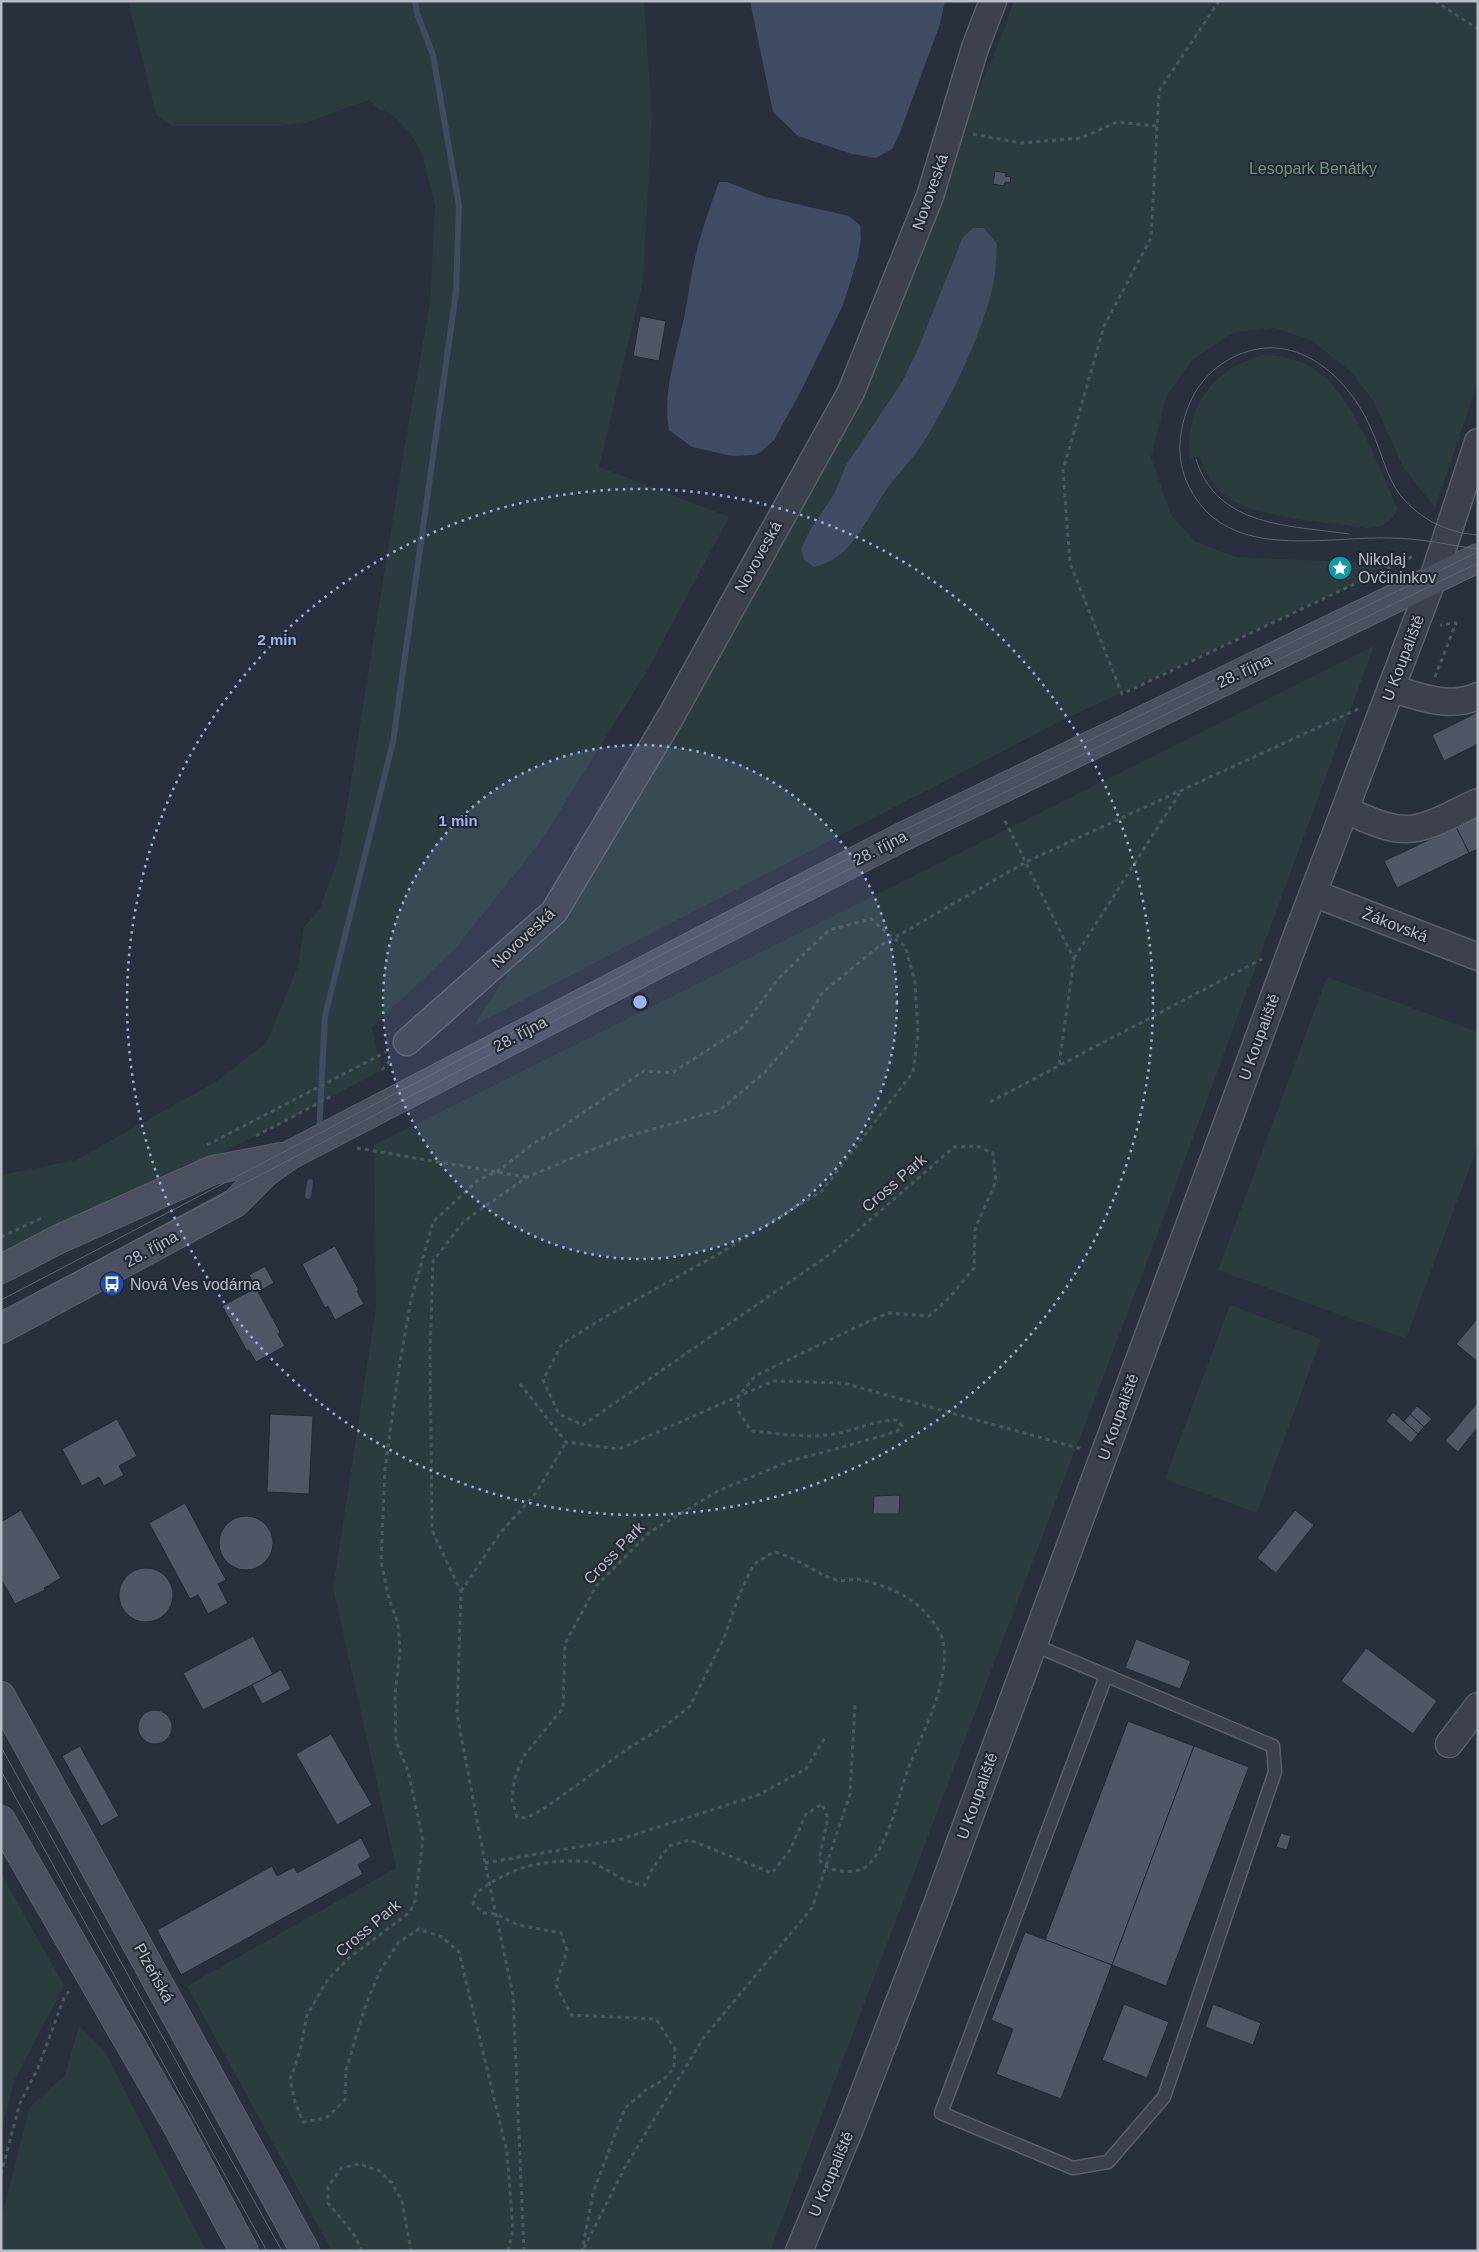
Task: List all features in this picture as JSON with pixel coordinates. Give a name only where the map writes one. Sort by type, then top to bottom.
[{"type":"main road","name":"28. října","points":[[1,1269],[59,1239],[212,1170],[265,1162],[345,1139],[900,838],[1478,558]]},
{"type":"main road","name":"28. října","points":[[1,1329],[235,1203],[266,1172],[290,1154]]},
{"type":"main road","name":"Plzeňská","points":[[1,1696],[305,2251]]},
{"type":"main road","points":[[1,1820],[178,2126],[244,2251]]},
{"type":"street","name":"Novoveská","points":[[407,1042],[554,912],[670,718],[851,392],[930,196],[975,48],[993,1]]},
{"type":"street","name":"U Koupaliště","points":[[799,2251],[849,2131],[929,1925],[1294,943],[1432,581],[1478,442]]},
{"type":"street","points":[[1391,688],[1439,702],[1469,700],[1478,696]]},
{"type":"street","points":[[1345,810],[1378,823],[1405,829],[1432,824],[1478,802]]},
{"type":"street","name":"Žákovská","points":[[1313,893],[1478,957]]},
{"type":"street","points":[[1449,1744],[1478,1706]]},
{"type":"lane","points":[[1034,1645],[1273,1746],[1275,1772],[1164,2097],[1108,2162],[1073,2168],[942,2113],[1106,1676]]},
{"type":"path","points":[[1219,1],[1159,92],[1150,238],[1104,326],[1063,470],[1070,563],[1122,694],[1446,540]]},
{"type":"path","points":[[1435,1],[1478,29]]},
{"type":"path","points":[[950,132],[1021,143],[1081,138],[1117,122],[1157,126]]},
{"type":"path","points":[[1426,698],[1456,624]]},
{"type":"path","points":[[524,2251],[513,1995],[485,1863],[457,1714],[461,1592],[432,1530],[430,1353],[433,1261],[464,1222],[527,1177],[618,1139],[720,1110],[765,1072],[797,1036],[822,993],[878,947],[893,938],[1026,862],[1363,706]]},
{"type":"path","points":[[1059,1066],[1074,959],[1181,790]]},
{"type":"path","points":[[1005,820],[1074,959]]},
{"type":"path","name":"Cross Park","points":[[508,2251],[513,2230],[507,2152],[459,1952],[442,1937],[420,1930],[398,1943],[380,1971],[366,2004],[346,2070],[345,2100],[326,2118],[303,2122],[295,2102],[290,2080],[300,2051],[307,2015],[328,1979],[350,1957],[410,1912],[415,1900],[423,1840],[408,1771],[396,1741],[395,1694],[400,1651],[398,1624],[389,1599],[381,1561],[384,1470],[411,1300],[433,1222],[478,1180],[497,1172],[534,1143],[559,1130],[644,1071],[672,1073],[742,1027],[778,979],[829,930],[871,919],[905,946],[915,982],[918,1034],[913,1072],[822,1191],[715,1256],[605,1317],[562,1344],[543,1380],[560,1414],[583,1425],[833,1252],[954,1147],[977,1146],[993,1153],[996,1181],[976,1228],[974,1268],[949,1298],[929,1316],[889,1313],[755,1376],[738,1397],[739,1412],[750,1431],[806,1437],[835,1434],[889,1420],[898,1420],[902,1426],[897,1431],[787,1462],[718,1491],[650,1532],[596,1586],[565,1644],[562,1708],[523,1757],[514,1781],[512,1800],[517,1817],[526,1818],[534,1814],[665,1726],[690,1706],[724,1638],[739,1595],[754,1564],[774,1552],[791,1556],[810,1568],[838,1580],[861,1579],[917,1602],[940,1632],[945,1656],[939,1688],[879,1849],[866,1867],[851,1872],[826,1867]]},
{"type":"path","points":[[990,1102],[1294,943]]},
{"type":"path","points":[[307,1093],[407,1042]]},
{"type":"path","points":[[306,1110],[334,1095]]},
{"type":"path","points":[[345,1139],[527,1177]]},
{"type":"path","points":[[520,1384],[566,1442],[619,1450],[773,1381],[843,1383],[1087,1450]]},
{"type":"path","points":[[461,1592],[501,1532],[536,1493],[566,1442]]},
{"type":"path","points":[[582,2251],[624,2169],[704,2037],[812,1908],[850,1794],[855,1705]]},
{"type":"path","points":[[485,1863],[618,1840],[758,1795],[806,1769],[826,1736]]},
{"type":"path","points":[[582,2251],[593,2192],[625,2108],[646,2090],[663,2080],[674,2068],[675,2049],[656,2019],[571,2015],[556,1985],[567,1950],[561,1933],[518,1925],[496,1914],[484,1913],[473,1904],[476,1893],[512,1870],[551,1861],[595,1863],[633,1885],[644,1885],[652,1869],[669,1846],[690,1840],[772,1874],[790,1850],[806,1814],[822,1804],[828,1818],[819,1859],[826,1867]]},
{"type":"path","points":[[1,2174],[20,2103],[38,2068],[64,1998],[74,1985]]},
{"type":"path","points":[[362,2251],[353,2234],[328,2203],[328,2186],[341,2168],[359,2164],[380,2172],[392,2183],[402,2201],[411,2251]]},
{"type":"green space","points":[[128,1],[644,1],[652,116],[643,281],[599,467],[729,517],[647,671],[541,841],[455,949],[372,1027],[382,1070],[252,1138],[1,1256],[1,1175],[76,1160],[217,1081],[267,1042],[298,966],[304,927],[319,910],[339,856],[404,449],[430,303],[435,205],[421,151],[410,133],[397,119],[380,110],[369,100],[305,123],[279,126],[173,126],[156,115]]},
{"type":"green space","name":"Lesopark Benátky","points":[[1014,1],[1478,1],[1478,382],[1435,508],[1403,467],[1374,402],[1351,372],[1311,340],[1273,328],[1235,332],[1193,359],[1166,397],[1151,457],[1171,515],[1196,542],[1236,557],[1396,564],[1061,721],[473,1026],[676,717],[847,396],[1000,40]],"holes":[[[997,244],[993,285],[980,327],[954,387],[927,437],[885,492],[853,543],[810,530],[834,494],[846,465],[902,382],[918,349]]]},
{"type":"green space","points":[[1263,355],[1289,358],[1314,369],[1328,380],[1341,395],[1364,433],[1398,509],[1385,524],[1366,528],[1293,518],[1255,510],[1239,504],[1222,493],[1210,478],[1199,456],[1189,460],[1189,441],[1192,423],[1197,407],[1205,393],[1216,380],[1229,370],[1245,361]]},
{"type":"green space","points":[[1374,646],[1155,1241],[770,2251],[332,2251],[187,1986],[396,1868],[333,1588],[376,1307],[374,1145]]},
{"type":"green space","points":[[1327,977],[1478,1032],[1478,1145],[1406,1339],[1218,1270]]},
{"type":"green space","points":[[1230,1305],[1321,1339],[1257,1513],[1165,1479]]},
{"type":"green space","points":[[1,1873],[64,1986],[15,2079],[1,2130]]},
{"type":"green space","points":[[79,2026],[106,2053],[206,2251],[1,2251],[1,2218],[30,2107],[65,2075]]},
{"type":"water","points":[[750,1],[945,1],[940,24],[899,135],[892,149],[876,158],[852,154],[798,136],[773,112]]},
{"type":"water","points":[[719,182],[727,182],[766,197],[849,216],[860,225],[861,239],[858,257],[843,305],[802,389],[774,440],[761,452],[754,455],[732,456],[692,447],[669,430],[667,416],[671,374],[697,248]]},
{"type":"water","points":[[973,228],[984,228],[997,244],[993,286],[988,305],[966,363],[923,443],[884,493],[856,538],[838,556],[827,563],[814,567],[804,560],[801,549],[810,530],[834,494],[846,465],[902,382],[918,349],[963,237]]},
{"type":"building","points":[[995,171],[1006,173],[1005,176],[1011,177],[1010,183],[1005,182],[1004,186],[993,184]]},
{"type":"building","points":[[640,316],[666,321],[659,361],[633,356]]},
{"type":"building","points":[[1478,712],[1478,744],[1444,761],[1432,735]]},
{"type":"building","points":[[1478,816],[1478,849],[1469,853],[1456,827]]},
{"type":"building","points":[[1456,827],[1469,853],[1397,888],[1384,861]]},
{"type":"building","points":[[335,1246],[359,1290],[357,1291],[364,1304],[335,1320],[328,1306],[325,1308],[302,1264]]},
{"type":"building","points":[[265,1266],[274,1283],[258,1292],[249,1275]]},
{"type":"building","points":[[256,1288],[280,1332],[278,1334],[285,1346],[256,1362],[249,1350],[247,1351],[222,1306]]},
{"type":"building","points":[[1478,1318],[1478,1362],[1456,1344]]},
{"type":"building","points":[[1478,1402],[1478,1427],[1458,1452],[1445,1441]]},
{"type":"building","points":[[1417,1406],[1432,1419],[1424,1427],[1410,1414]]},
{"type":"building","points":[[1393,1412],[1418,1434],[1411,1443],[1386,1421]]},
{"type":"building","points":[[270,1414],[313,1416],[309,1494],[267,1492]]},
{"type":"building","points":[[1410,1414],[1424,1427],[1418,1434],[1404,1421]]},
{"type":"building","points":[[117,1419],[137,1456],[119,1466],[124,1475],[104,1486],[99,1477],[82,1486],[62,1449]]},
{"type":"building","points":[[900,1495],[899,1514],[873,1514],[874,1496]]},
{"type":"building","points":[[185,1503],[226,1580],[218,1584],[228,1603],[208,1614],[198,1595],[190,1599],[149,1523]]},
{"type":"building","points":[[21,1510],[61,1578],[44,1588],[45,1590],[15,1604],[1,1579],[1,1522]]},
{"type":"building","points":[[1295,1510],[1314,1525],[1276,1573],[1257,1558]]},
{"type":"building","points":[[246,1516],[256,1518],[265,1524],[271,1533],[273,1543],[271,1553],[265,1562],[256,1568],[246,1570],[236,1568],[227,1562],[221,1553],[219,1543],[221,1533],[227,1524],[236,1518]]},
{"type":"building","points":[[146,1568],[156,1570],[165,1576],[171,1585],[173,1595],[171,1605],[165,1614],[156,1620],[146,1622],[136,1620],[127,1614],[121,1605],[119,1595],[121,1585],[127,1576],[136,1570]]},
{"type":"building","points":[[253,1636],[273,1674],[203,1710],[183,1673]]},
{"type":"building","points":[[1136,1639],[1191,1661],[1180,1689],[1125,1668]]},
{"type":"building","points":[[1366,1648],[1437,1701],[1413,1734],[1341,1681]]},
{"type":"building","points":[[281,1670],[291,1689],[262,1704],[252,1685]]},
{"type":"building","points":[[155,1710],[162,1711],[167,1715],[171,1720],[171,1734],[167,1739],[162,1743],[155,1744],[148,1743],[143,1739],[139,1734],[138,1727],[139,1720],[143,1715],[148,1711]]},
{"type":"building","points":[[1128,1721],[1194,1746],[1112,1965],[1045,1940]]},
{"type":"building","points":[[331,1734],[372,1805],[337,1825],[296,1754]]},
{"type":"building","points":[[80,1746],[119,1816],[101,1826],[62,1756]]},
{"type":"building","points":[[1194,1746],[1249,1767],[1166,1986],[1112,1965]]},
{"type":"building","points":[[1281,1833],[1291,1836],[1287,1850],[1276,1847]]},
{"type":"building","points":[[361,1838],[371,1857],[358,1865],[363,1874],[181,1975],[157,1930],[272,1866],[277,1876],[294,1867],[297,1873]]},
{"type":"building","points":[[1025,1932],[1112,1965],[1061,2099],[996,2074],[1013,2029],[991,2020]]},
{"type":"building","points":[[1124,2004],[1169,2022],[1147,2078],[1102,2060]]},
{"type":"building","points":[[1213,2004],[1261,2023],[1253,2045],[1205,2027]]},
{"type":"waterway","points":[[319,1132],[325,1016],[393,742],[456,292],[459,206],[433,55],[417,13],[415,1]]},
{"type":"waterway","points":[[308,1196],[310,1182]]},
{"type":"tram line","points":[[1478,535],[1467,534],[1436,524],[1417,512],[1401,496],[1392,481],[1364,414],[1353,397],[1326,368],[1309,358],[1292,351],[1273,348],[1243,353],[1217,367],[1203,381],[1192,398],[1184,418],[1180,439],[1183,470],[1186,480],[1202,507],[1223,524],[1247,535],[1275,540],[1401,538],[1478,549]]},
{"type":"tram line","points":[[1196,459],[1206,482],[1220,499],[1238,511],[1280,525],[1349,534]]},
{"type":"tram line","points":[[1,1300],[570,1002],[898,833],[1478,552]]},
{"type":"tram line","points":[[1,1311],[575,1010],[902,842],[1478,563]]},
{"type":"tram line","points":[[1,1747],[282,2251]]},
{"type":"tram line","points":[[1,1771],[267,2251]]},
{"type":"place","name":"Nikolaj Ovčininkov","points":[[1340,568]]},
{"type":"place","name":"Nová Ves vodárna","points":[[112,1284]]}]
